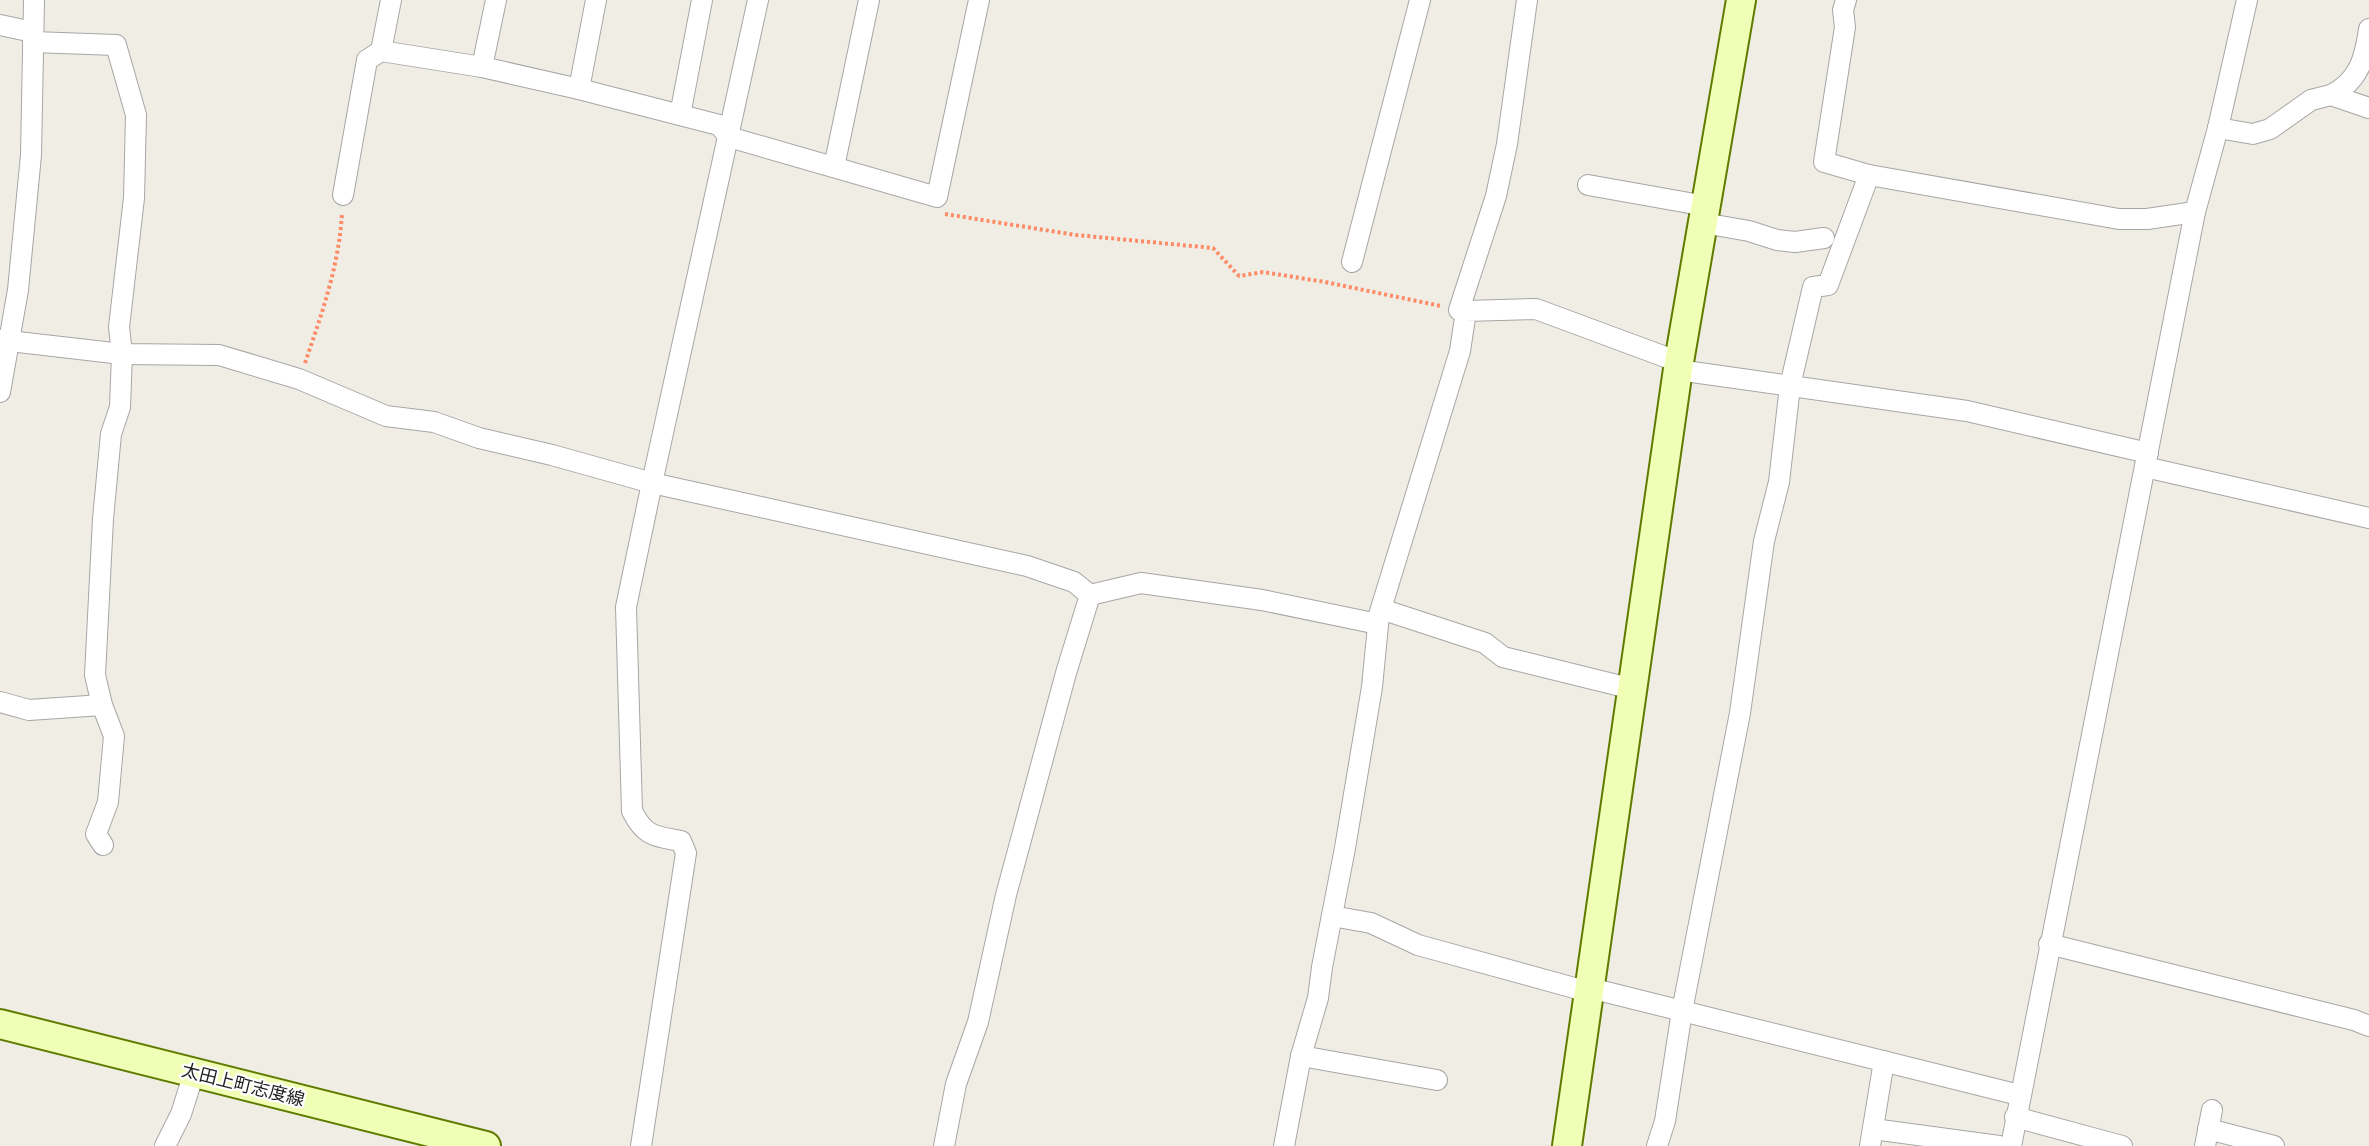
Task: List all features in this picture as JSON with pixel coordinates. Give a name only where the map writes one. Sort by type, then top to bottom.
[{"type":"street","points":[[0,392],[4,341],[18,290],[31,155],[34,0]]},
{"type":"street","points":[[381,51],[391,0]]},
{"type":"street","points":[[482,67],[496,0]]},
{"type":"street","points":[[579,89],[596,0]]},
{"type":"street","points":[[680,115],[702,0]]},
{"type":"street","points":[[641,1146],[686,853],[681,841],[651,836],[639,827],[632,812],[626,607],[759,0]]},
{"type":"street","points":[[834,167],[869,0]]},
{"type":"street","points":[[343,195],[367,60],[381,51],[482,67],[719,125],[729,136],[938,197],[979,0]]},
{"type":"street","points":[[1352,262],[1419,0]]},
{"type":"street","points":[[1459,310],[1497,196],[1507,144],[1527,0]]},
{"type":"street","points":[[1568,1146],[1679,366],[1742,0]]},
{"type":"street","points":[[1846,0],[1843,10],[1845,27],[1824,162],[1869,175],[2119,219],[2147,219],[2195,212]]},
{"type":"street","points":[[2011,1146],[2019,1095],[2195,212],[2218,128],[2247,0]]},
{"type":"street","points":[[0,25],[33,37],[117,45],[136,115],[134,198],[119,327],[122,354],[120,407],[111,434],[103,519],[95,675],[102,705],[114,736],[108,802],[96,834],[103,845]]},
{"type":"street","points":[[2218,128],[2253,134],[2270,129],[2311,100],[2331,95],[2345,88],[2357,72],[2365,55],[2369,29]]},
{"type":"street","points":[[2331,95],[2369,108]]},
{"type":"street","points":[[1658,1146],[1665,1121],[1682,1011],[1740,713],[1764,542],[1779,482],[1790,386],[1813,287],[1828,285],[1869,175]]},
{"type":"street","points":[[1588,185],[1705,215],[1777,240],[1795,242],[1824,238]]},
{"type":"street","points":[[1284,1146],[1301,1056],[1318,998],[1372,687],[1380,616],[1460,351],[1466,311],[1536,309],[1679,366],[1790,386],[1967,411],[2369,518]]},
{"type":"street","points":[[4,341],[122,354],[219,356],[299,379],[386,416],[434,422],[479,438],[552,454],[652,483],[1027,566],[1074,582],[1090,595]]},
{"type":"street","points":[[1090,595],[1140,584],[1380,616],[1485,643],[1503,657],[1633,689]]},
{"type":"street","points":[[944,1146],[956,1084],[978,1022],[1006,895],[1066,674],[1090,595]]},
{"type":"street","points":[[0,702],[29,710],[102,705]]},
{"type":"street","points":[[1332,916],[1371,923],[1418,945],[1590,990],[2019,1095]]},
{"type":"street","points":[[2049,944],[2354,1020],[2369,1026]]},
{"type":"street","name":"太田上町志度線","points":[[0,1024],[486,1146]]},
{"type":"street","points":[[1301,1056],[1437,1080]]},
{"type":"street","points":[[1884,1061],[1872,1138],[1999,1146]]},
{"type":"street","points":[[165,1146],[181,1114],[194,1073]]},
{"type":"street","points":[[2015,1117],[2122,1146]]},
{"type":"street","points":[[2209,1128],[2274,1146]]},
{"type":"path","points":[[299,379],[330,292],[341,235],[343,195]]},
{"type":"path","points":[[936,211],[1076,235],[1213,248],[1239,276],[1263,272],[1325,282],[1459,310]]}]
